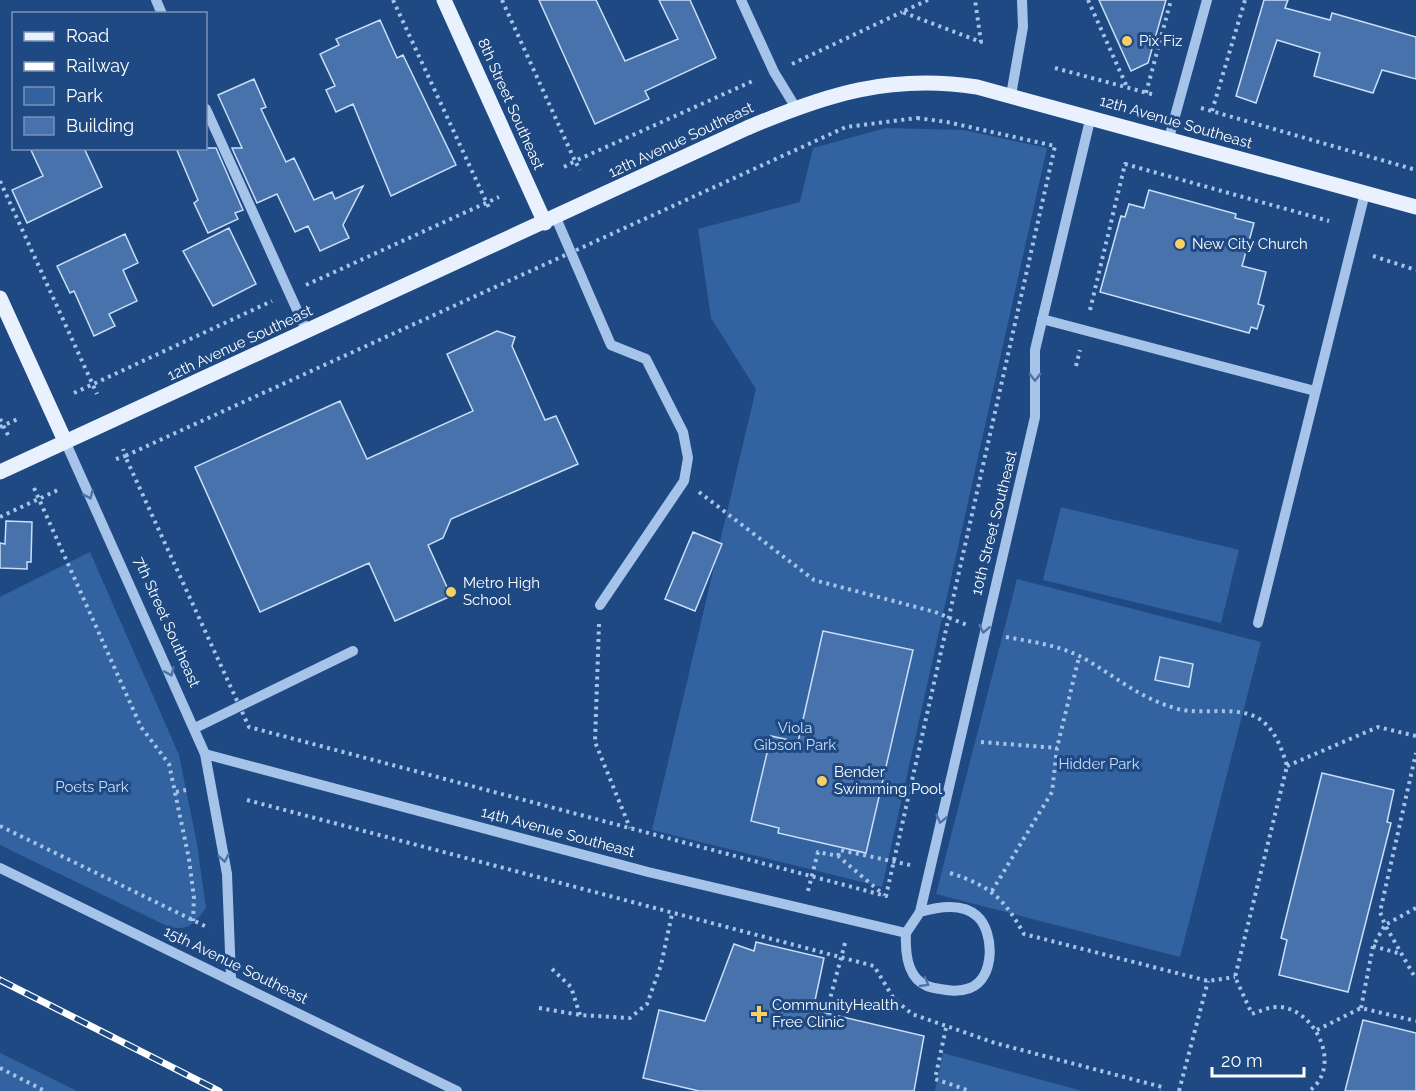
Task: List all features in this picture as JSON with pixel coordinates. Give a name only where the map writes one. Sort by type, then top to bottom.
[{"type":"main road","name":"8th Street Southeast","points":[[444,0],[550,221]]},
{"type":"main road","name":"12th Avenue Southeast","points":[[0,472],[796,108],[867,86],[939,81],[1011,95],[1416,207]]},
{"type":"main road","name":"7th Street Southeast","points":[[0,298],[65,441]]},
{"type":"street","points":[[741,0],[774,72],[796,108]]},
{"type":"street","points":[[1011,95],[1023,27],[1022,0]]},
{"type":"street","points":[[1169,138],[1207,0]]},
{"type":"street","points":[[207,110],[307,332]]},
{"type":"street","name":"10th Street Southeast","points":[[906,933],[920,912],[983,632],[1035,417],[1035,350],[1091,116]]},
{"type":"street","points":[[1258,622],[1365,193]]},
{"type":"street","points":[[550,221],[611,345],[646,359],[683,432],[688,458],[684,481],[600,606]]},
{"type":"street","points":[[1042,319],[1316,391]]},
{"type":"street","name":"7th Street Southeast","points":[[65,441],[206,754],[227,874],[231,978]]},
{"type":"street","points":[[195,728],[353,651]]},
{"type":"street","name":"14th Avenue Southeast","points":[[206,754],[648,872],[906,933]]},
{"type":"street","name":"15th Avenue Southeast","points":[[0,868],[231,978],[457,1091]]},
{"type":"street","points":[[906,933],[905,958],[915,977],[927,987],[955,992],[972,988],[982,977],[989,957],[989,936],[977,916],[960,908],[942,906],[920,912]]},
{"type":"path","points":[[393,0],[490,210]]},
{"type":"path","points":[[502,0],[580,170]]},
{"type":"path","points":[[564,167],[928,0]]},
{"type":"path","points":[[902,12],[981,42],[975,0]]},
{"type":"path","points":[[1088,0],[1127,88]]},
{"type":"path","points":[[1146,93],[1172,0]]},
{"type":"path","points":[[1212,111],[1245,0]]},
{"type":"path","points":[[1055,68],[1155,95]]},
{"type":"path","points":[[1201,108],[1416,170]]},
{"type":"path","points":[[1076,366],[1125,164],[1329,221]]},
{"type":"path","points":[[0,181],[97,394]]},
{"type":"path","points":[[1375,247],[1372,257],[1416,270]]},
{"type":"path","points":[[2,427],[20,418]]},
{"type":"path","points":[[0,419],[9,437]]},
{"type":"path","points":[[116,459],[125,456],[123,449]]},
{"type":"path","points":[[684,481],[814,580],[935,612],[983,632],[1056,646],[1149,698],[1180,709],[1239,713],[1257,718],[1279,741],[1287,766],[1235,977],[1252,1014],[1279,1007],[1300,1014],[1317,1030],[1324,1052],[1323,1071],[1309,1091]]},
{"type":"path","points":[[34,488],[141,727],[169,764],[194,898],[193,921]]},
{"type":"path","points":[[0,516],[60,489]]},
{"type":"path","points":[[600,606],[595,742],[630,829]]},
{"type":"path","points":[[1079,657],[1057,748],[1052,792],[992,891],[1008,906],[1024,934],[1208,981],[1235,977]]},
{"type":"path","points":[[1287,766],[1378,727],[1416,736]]},
{"type":"path","points":[[959,740],[1057,748]]},
{"type":"path","points":[[1416,753],[1380,912],[1416,979]]},
{"type":"path","points":[[176,792],[186,790]]},
{"type":"path","points":[[247,800],[874,966],[900,1004],[912,1014],[946,1028],[1162,1087],[1161,1091]]},
{"type":"path","points":[[0,826],[229,938]]},
{"type":"path","points":[[808,891],[818,852],[838,856],[886,896]]},
{"type":"path","points":[[1361,1008],[1373,946],[1385,925],[1416,908]]},
{"type":"path","points":[[539,1008],[580,1015],[630,1018],[647,1004],[661,965],[672,914]]},
{"type":"path","points":[[845,943],[827,1010],[900,1004]]},
{"type":"path","points":[[1373,946],[1402,954]]},
{"type":"path","points":[[552,969],[571,987],[580,1015]]},
{"type":"path","points":[[1179,1091],[1208,981]]},
{"type":"path","points":[[1317,1030],[1361,1008],[1416,1021]]},
{"type":"path","points":[[946,1028],[935,1078],[970,1091]]},
{"type":"path","points":[[0,1068],[45,1091]]},
{"type":"green space","name":"Viola Gibson Park","points":[[886,128],[964,130],[1047,148],[882,887],[652,830],[756,389],[711,318],[698,229],[800,202],[813,148]]},
{"type":"green space","points":[[1061,507],[1239,550],[1221,623],[1043,580]]},
{"type":"green space","name":"Poets Park","points":[[90,552],[179,755],[197,844],[206,908],[195,922],[187,927],[169,927],[0,845],[0,597]]},
{"type":"green space","name":"Hidder Park","points":[[1017,579],[1261,642],[1180,957],[936,894]]},
{"type":"green space","points":[[0,1053],[77,1091],[0,1091]]},
{"type":"green space","points":[[943,1053],[1082,1091],[935,1091]]},
{"type":"building","points":[[539,0],[596,0],[625,61],[678,39],[659,0],[690,0],[716,58],[645,91],[649,99],[595,124]]},
{"type":"building","points":[[1099,0],[1166,0],[1148,63],[1131,71]]},
{"type":"building","points":[[1264,0],[1288,0],[1285,8],[1330,20],[1332,13],[1416,37],[1416,79],[1382,70],[1373,93],[1314,76],[1320,53],[1277,40],[1256,103],[1236,96]]},
{"type":"building","points":[[380,20],[397,58],[403,55],[456,165],[391,196],[353,104],[336,112],[326,90],[335,86],[320,54],[339,45],[336,39]]},
{"type":"building","points":[[254,79],[266,107],[261,109],[286,162],[294,158],[314,200],[332,192],[335,199],[363,186],[343,225],[349,238],[320,251],[308,226],[295,232],[277,194],[257,203],[232,148],[242,148],[218,95]]},
{"type":"building","points":[[216,148],[243,210],[235,213],[238,219],[208,233],[194,203],[198,200],[177,150]]},
{"type":"building","points":[[31,150],[85,150],[102,187],[27,223],[12,190],[43,176]]},
{"type":"building","name":"New City Church","points":[[1149,190],[1236,214],[1235,218],[1254,223],[1242,266],[1266,272],[1258,304],[1264,306],[1257,329],[1251,327],[1249,333],[1100,292],[1121,216],[1125,217],[1129,204],[1144,208]]},
{"type":"building","points":[[229,228],[256,284],[213,306],[183,251]]},
{"type":"building","points":[[125,234],[138,263],[123,270],[137,301],[109,314],[115,326],[94,336],[74,291],[70,293],[57,266]]},
{"type":"building","points":[[497,331],[515,337],[512,346],[545,420],[556,416],[578,464],[451,519],[443,538],[428,545],[451,596],[395,621],[369,563],[260,612],[195,467],[340,401],[367,459],[473,411],[447,354]]},
{"type":"building","points":[[6,521],[32,522],[31,562],[27,562],[27,569],[0,568],[0,543],[5,544]]},
{"type":"building","points":[[693,532],[722,544],[695,611],[665,599]]},
{"type":"building","name":"Bender Swimming Pool","points":[[823,631],[913,650],[866,853],[778,833],[779,828],[751,821],[771,736],[798,742]]},
{"type":"building","points":[[1160,657],[1193,664],[1189,687],[1155,680]]},
{"type":"building","points":[[1322,773],[1394,790],[1387,822],[1391,823],[1348,992],[1279,975],[1287,940],[1281,938]]},
{"type":"building","name":"CommunityHealth Free Clinic","points":[[756,942],[824,958],[813,1010],[924,1036],[914,1091],[699,1091],[643,1078],[659,1010],[705,1021],[734,944],[754,951]]},
{"type":"building","points":[[1363,1020],[1416,1033],[1416,1091],[1345,1091]]},
{"type":"railway","points":[[0,980],[219,1091]]},
{"type":"place","name":"Pix Fiz","points":[[1127,41]]},
{"type":"place","name":"New City Church","points":[[1180,244]]},
{"type":"place","name":"Metro High School","points":[[451,592]]},
{"type":"place","name":"Bender Swimming Pool","points":[[822,781]]},
{"type":"place","name":"CommunityHealth Free Clinic","points":[[759,1014]]}]
